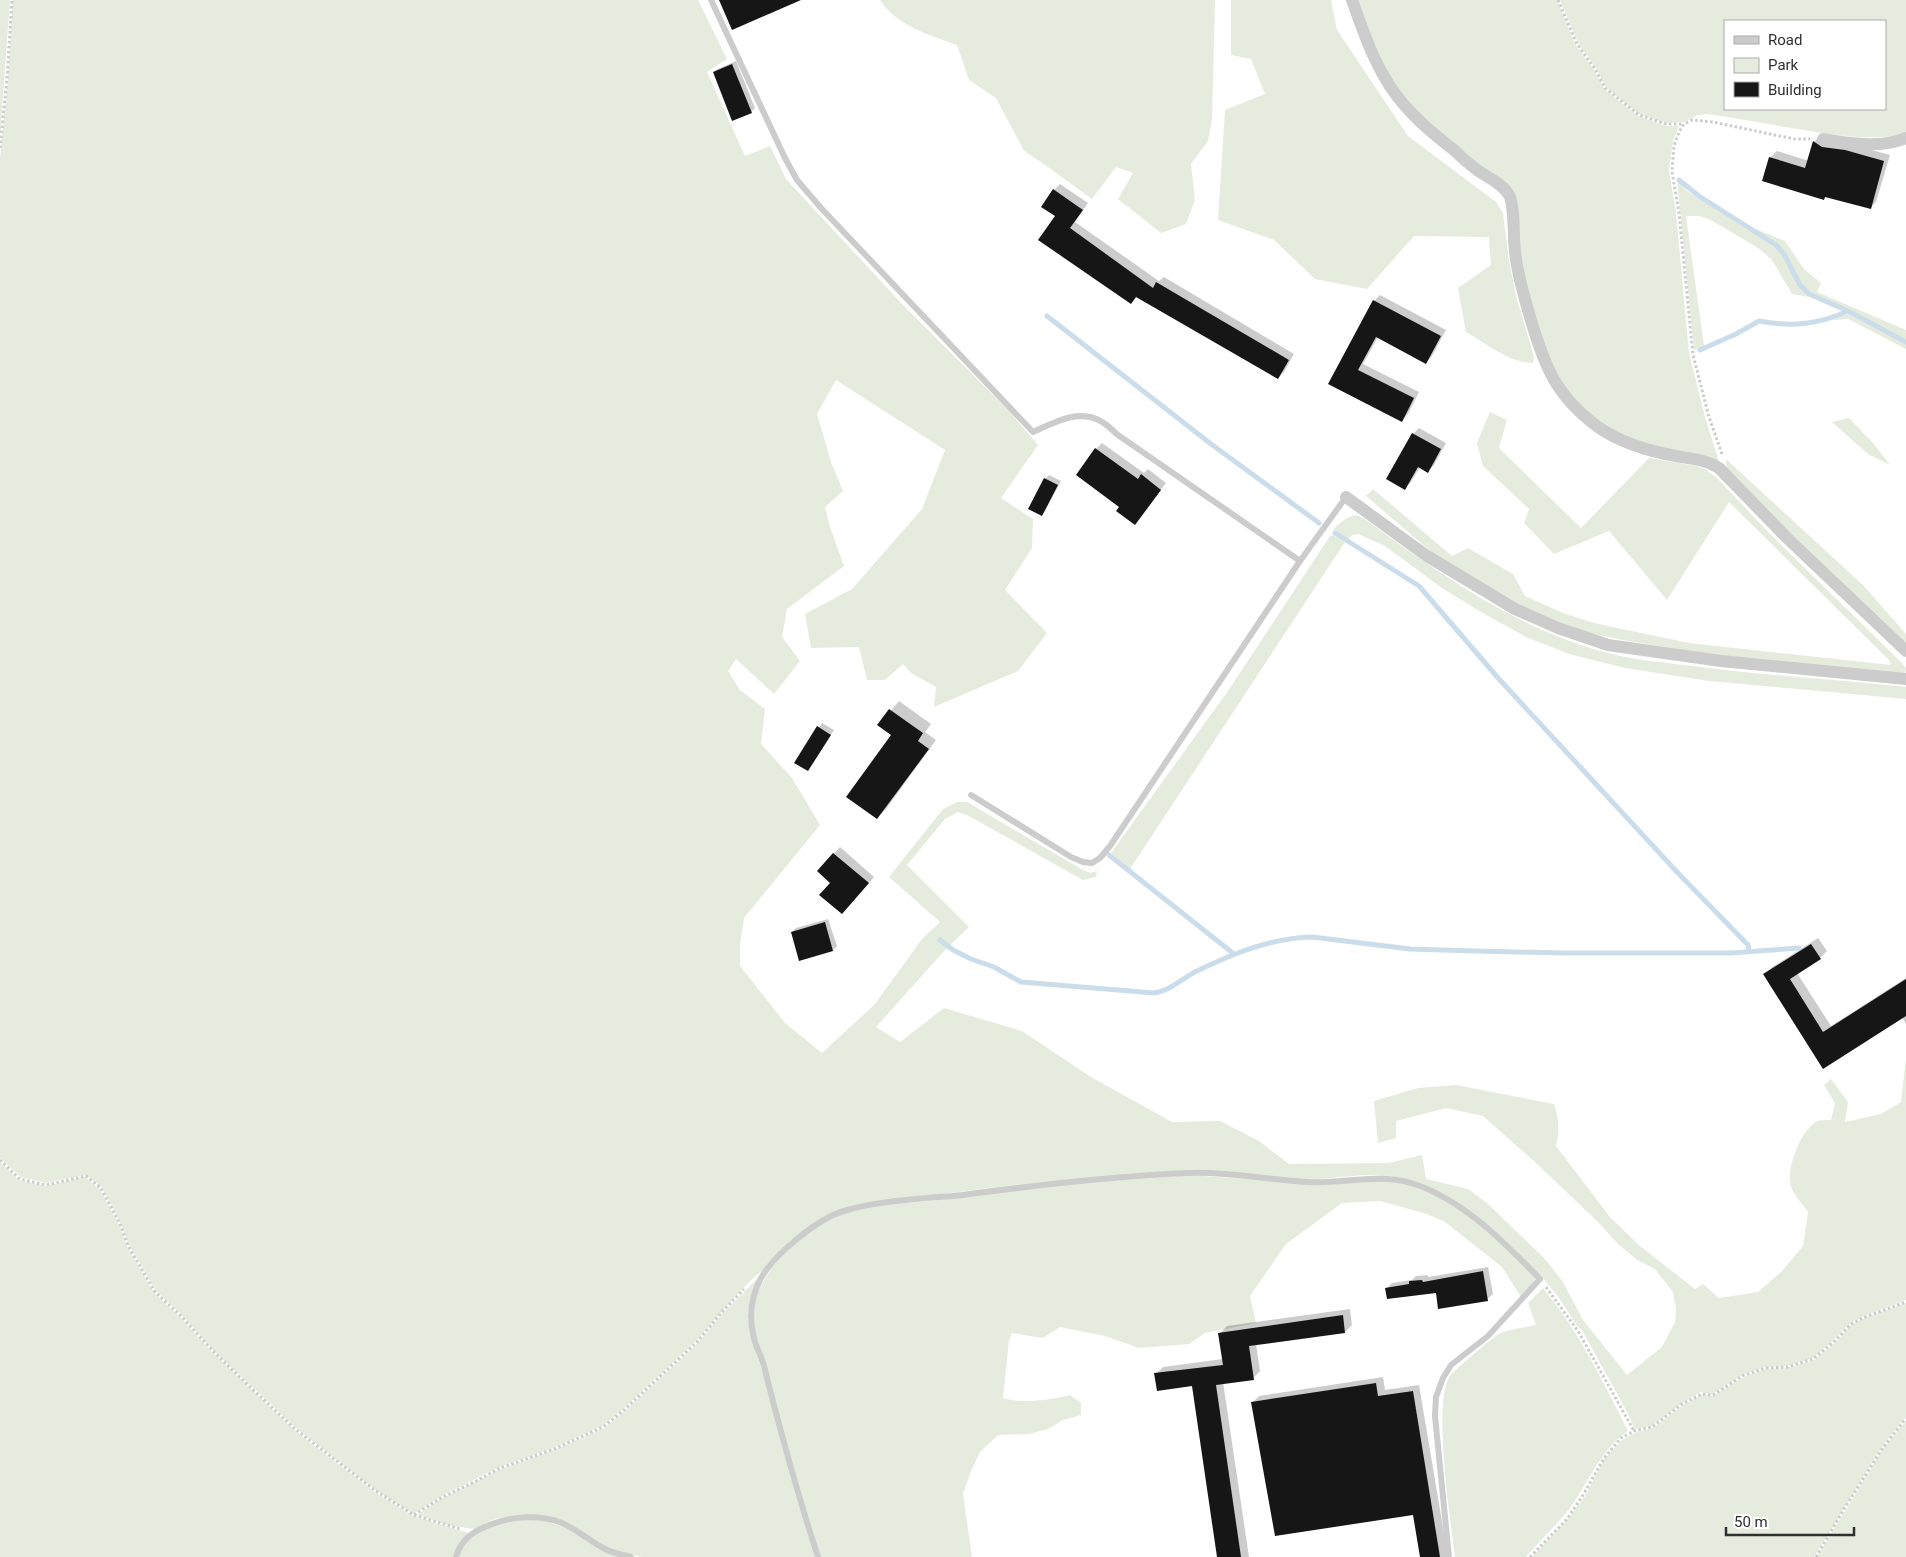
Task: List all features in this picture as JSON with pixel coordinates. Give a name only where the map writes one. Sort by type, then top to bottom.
[{"type":"street","points":[[1352,0],[1367,40],[1384,76],[1405,106],[1437,137],[1475,168],[1504,188],[1510,196],[1514,250],[1520,282],[1542,355],[1551,377],[1563,394],[1579,411],[1618,439],[1637,446],[1710,462],[1906,651]]},
{"type":"street","points":[[1823,139],[1867,144],[1896,142],[1906,138]]},
{"type":"street","points":[[1346,497],[1427,556],[1515,609],[1558,628],[1608,645],[1721,661],[1906,679]]},
{"type":"lane","points":[[711,0],[797,180],[821,208],[1033,432],[1059,420],[1081,415],[1102,421],[1118,435],[1300,561]]},
{"type":"lane","points":[[971,795],[1077,860],[1092,863],[1100,858],[1300,561],[1346,497]]},
{"type":"lane","points":[[818,1557],[796,1491],[762,1360],[753,1336],[751,1312],[761,1278],[788,1247],[821,1222],[841,1212],[869,1205],[1022,1186],[1190,1172],[1309,1182],[1392,1178],[1419,1185],[1448,1199],[1467,1212],[1518,1256],[1540,1279],[1488,1336],[1451,1365],[1443,1378],[1436,1397],[1435,1416],[1449,1557]]},
{"type":"lane","points":[[456,1557],[458,1549],[473,1532],[498,1521],[522,1517],[541,1517],[562,1523],[607,1550],[631,1557]]},
{"type":"path","points":[[0,148],[12,0]]},
{"type":"path","points":[[1558,0],[1577,44],[1595,69],[1605,88],[1639,115],[1666,124],[1684,124],[1692,120],[1794,139],[1823,139]]},
{"type":"path","points":[[1684,124],[1674,146],[1672,172],[1693,355],[1709,417],[1724,460],[1726,477]]},
{"type":"path","points":[[0,1160],[20,1179],[46,1185],[86,1176],[101,1188],[121,1226],[128,1246],[155,1292],[180,1315],[213,1351],[295,1429],[376,1492],[414,1515],[473,1532]]},
{"type":"path","points":[[1540,1279],[1558,1300],[1578,1331],[1634,1431]]},
{"type":"path","points":[[414,1515],[439,1499],[498,1469],[554,1449],[603,1427],[698,1341],[720,1314],[750,1283]]},
{"type":"path","points":[[1530,1557],[1567,1519],[1604,1458],[1621,1438],[1634,1431],[1652,1427],[1682,1404],[1702,1394],[1713,1395],[1744,1375],[1766,1368],[1787,1367],[1813,1359],[1834,1342],[1851,1324],[1864,1317],[1906,1302]]},
{"type":"path","points":[[1816,1557],[1882,1449],[1906,1418]]},
{"type":"green space","points":[[0,0],[10,0],[0,138]]},
{"type":"green space","points":[[13,0],[698,0],[727,59],[707,72],[745,156],[770,146],[786,179],[904,306],[1007,409],[1038,445],[1001,498],[1033,519],[1032,548],[1005,590],[1047,633],[1018,671],[934,707],[936,687],[911,673],[903,664],[885,680],[867,680],[859,647],[811,648],[805,614],[852,589],[922,509],[945,450],[836,380],[817,414],[831,462],[843,491],[825,507],[844,566],[787,609],[782,637],[800,661],[774,694],[736,659],[728,671],[740,690],[765,709],[761,744],[792,778],[820,825],[744,918],[740,945],[740,966],[785,1023],[822,1053],[875,1004],[922,939],[940,922],[889,877],[943,809],[957,802],[967,802],[1083,870],[1090,873],[1097,871],[1096,877],[1083,880],[967,815],[958,812],[945,819],[907,865],[969,927],[945,950],[876,1027],[900,1042],[944,1008],[1022,1031],[1091,1077],[1172,1122],[1220,1121],[1259,1141],[1289,1164],[1389,1163],[1422,1155],[1426,1179],[1468,1189],[1487,1203],[1546,1260],[1563,1282],[1583,1320],[1627,1375],[1662,1347],[1675,1322],[1676,1308],[1673,1292],[1655,1269],[1637,1260],[1618,1244],[1598,1222],[1536,1163],[1483,1116],[1446,1108],[1396,1121],[1396,1138],[1378,1143],[1374,1101],[1418,1088],[1456,1085],[1554,1104],[1558,1125],[1556,1146],[1610,1217],[1640,1246],[1695,1289],[1703,1284],[1719,1298],[1758,1292],[1783,1270],[1803,1246],[1808,1212],[1792,1189],[1790,1173],[1795,1153],[1804,1134],[1816,1122],[1831,1120],[1835,1103],[1824,1085],[1831,1079],[1848,1102],[1845,1122],[1881,1114],[1901,1102],[1906,1058],[1906,1300],[1850,1323],[1813,1358],[1787,1366],[1765,1367],[1744,1374],[1712,1394],[1701,1392],[1682,1403],[1652,1426],[1635,1429],[1583,1332],[1542,1277],[1475,1215],[1449,1197],[1420,1183],[1392,1176],[1363,1175],[1309,1180],[1190,1170],[1022,1184],[869,1203],[819,1220],[749,1282],[697,1340],[602,1426],[553,1448],[497,1468],[438,1498],[414,1514],[377,1491],[296,1428],[214,1351],[181,1314],[156,1291],[129,1245],[122,1226],[102,1187],[86,1175],[46,1183],[21,1177],[0,1158],[0,158]]},
{"type":"green space","points":[[880,0],[1215,0],[1212,120],[1208,141],[1191,164],[1195,200],[1186,224],[1161,233],[1118,199],[1133,173],[1116,167],[1092,199],[1024,151],[996,98],[969,80],[957,45],[904,23],[895,17]]},
{"type":"green space","points":[[1231,0],[1331,0],[1337,30],[1408,136],[1496,202],[1503,213],[1516,296],[1534,357],[1533,363],[1515,360],[1466,332],[1458,288],[1491,265],[1489,237],[1414,236],[1367,289],[1315,279],[1274,240],[1218,220],[1225,110],[1265,94],[1251,59],[1231,55]]},
{"type":"green space","points":[[1354,0],[1557,0],[1575,44],[1594,70],[1604,89],[1638,116],[1666,126],[1679,126],[1673,141],[1669,171],[1676,212],[1689,353],[1705,417],[1720,465],[1642,445],[1600,426],[1553,375],[1523,281],[1514,205],[1405,108]]},
{"type":"green space","points":[[1560,0],[1906,0],[1906,134],[1877,137],[1849,136],[1707,114],[1698,115],[1684,122],[1666,123],[1639,114],[1606,87],[1596,68],[1578,43]]},
{"type":"green space","points":[[1677,180],[1687,191],[1777,248],[1808,297],[1792,294],[1772,260],[1758,248],[1711,220],[1700,216],[1686,216],[1704,346],[1694,350]]},
{"type":"green space","points":[[1748,226],[1785,241],[1804,269],[1821,283],[1817,292],[1906,330],[1906,340],[1848,310],[1809,293],[1799,282],[1784,252],[1776,243]]},
{"type":"green space","points":[[1848,314],[1906,344],[1906,349],[1848,319],[1832,320]]},
{"type":"green space","points":[[1490,412],[1507,420],[1499,448],[1581,528],[1649,458],[1705,469],[1718,479],[1769,533],[1902,663],[1906,668],[1905,674],[1723,656],[1589,633],[1519,607],[1435,555],[1366,496],[1373,489],[1452,556],[1468,548],[1513,574],[1525,596],[1563,613],[1594,623],[1689,643],[1891,665],[1889,660],[1729,502],[1667,600],[1609,531],[1554,554],[1524,523],[1529,509],[1483,466],[1477,443]]},
{"type":"green space","points":[[1849,418],[1873,443],[1890,465],[1868,454],[1832,422]]},
{"type":"green space","points":[[1726,459],[1864,586],[1906,634],[1906,648],[1727,475]]},
{"type":"green space","points":[[1356,515],[1365,519],[1482,599],[1545,631],[1578,644],[1612,654],[1648,661],[1740,672],[1906,687],[1906,699],[1709,681],[1625,668],[1569,654],[1526,637],[1481,612],[1442,588],[1385,546],[1358,534],[1352,535],[1348,540],[1334,529],[1344,520]]},
{"type":"green space","points":[[1333,535],[1345,542],[1130,869],[1111,853],[1228,691],[1330,536]]},
{"type":"green space","points":[[0,1162],[19,1180],[46,1186],[85,1177],[100,1189],[120,1227],[127,1247],[154,1293],[179,1316],[212,1352],[294,1430],[376,1493],[413,1516],[469,1533],[455,1557],[0,1557]]},
{"type":"green space","points":[[1190,1175],[1273,1180],[1361,1179],[1405,1184],[1435,1196],[1467,1215],[1496,1239],[1536,1278],[1521,1297],[1502,1267],[1445,1222],[1427,1214],[1380,1201],[1342,1203],[1286,1244],[1250,1296],[1256,1323],[1205,1333],[1189,1344],[1139,1348],[1105,1336],[1060,1327],[1043,1338],[1012,1333],[1009,1340],[1003,1398],[1019,1401],[1036,1401],[1070,1395],[1081,1403],[1081,1415],[1063,1420],[1048,1429],[1029,1434],[998,1435],[980,1452],[963,1494],[972,1557],[820,1557],[799,1491],[755,1335],[754,1312],[756,1298],[761,1285],[779,1260],[803,1238],[829,1221],[864,1208],[1013,1190]]},
{"type":"green space","points":[[760,1276],[752,1294],[748,1321],[781,1444],[815,1557],[641,1557],[608,1548],[564,1521],[541,1515],[497,1518],[474,1529],[452,1526],[417,1515],[439,1500],[499,1470],[554,1450],[604,1428],[699,1342],[721,1315]]},
{"type":"green space","points":[[1543,1288],[1579,1339],[1628,1431],[1610,1447],[1570,1508],[1526,1557],[1455,1557],[1444,1464],[1443,1410],[1445,1390],[1450,1376],[1495,1336],[1507,1331],[1536,1325],[1528,1303]]},
{"type":"green space","points":[[1906,1303],[1906,1416],[1881,1448],[1814,1557],[1532,1557],[1568,1519],[1585,1496],[1605,1458],[1622,1440],[1635,1433],[1653,1428],[1683,1405],[1702,1395],[1713,1396],[1745,1376],[1766,1369],[1787,1368],[1814,1360],[1835,1343],[1851,1325]]},
{"type":"green space","points":[[1906,1421],[1906,1557],[1817,1557],[1883,1449]]},
{"type":"green space","points":[[522,1520],[540,1520],[562,1526],[623,1557],[457,1557],[461,1548],[474,1534],[493,1526]]},
{"type":"building","points":[[719,0],[801,0],[732,30]]},
{"type":"building","points":[[732,64],[752,113],[732,121],[713,72]]},
{"type":"building","points":[[1813,141],[1822,147],[1845,150],[1884,161],[1871,209],[1825,197],[1824,200],[1762,181],[1769,157],[1805,168]]},
{"type":"building","points":[[1053,189],[1083,210],[1070,228],[1153,288],[1156,282],[1289,360],[1278,379],[1136,297],[1131,304],[1038,240],[1055,216],[1041,207]]},
{"type":"building","points":[[1373,300],[1441,336],[1426,364],[1376,337],[1358,370],[1414,398],[1402,422],[1328,384]]},
{"type":"building","points":[[1412,433],[1441,449],[1428,473],[1418,467],[1405,490],[1386,479]]},
{"type":"building","points":[[1095,448],[1138,479],[1141,474],[1161,490],[1135,525],[1116,511],[1119,507],[1076,475]]},
{"type":"building","points":[[1044,478],[1058,485],[1042,516],[1028,509]]},
{"type":"building","points":[[889,709],[923,733],[918,741],[929,749],[877,819],[846,797],[891,735],[877,725]]},
{"type":"building","points":[[817,726],[831,735],[808,771],[794,763]]},
{"type":"building","points":[[833,853],[869,883],[842,914],[819,895],[830,883],[817,871]]},
{"type":"building","points":[[825,922],[833,951],[799,961],[791,932]]},
{"type":"building","points":[[1811,944],[1821,959],[1790,979],[1823,1032],[1906,979],[1906,1016],[1823,1069],[1763,974]]},
{"type":"building","points":[[1483,1271],[1488,1301],[1438,1309],[1436,1293],[1387,1299],[1385,1288],[1409,1284],[1409,1281],[1422,1280],[1423,1282]]},
{"type":"building","points":[[1343,1315],[1345,1333],[1249,1346],[1254,1380],[1216,1385],[1241,1557],[1217,1557],[1192,1386],[1157,1391],[1154,1373],[1223,1365],[1218,1333]]},
{"type":"building","points":[[1376,1383],[1378,1396],[1413,1391],[1440,1557],[1420,1557],[1413,1515],[1275,1536],[1251,1402]]},
{"type":"waterway","points":[[1679,180],[1699,196],[1776,245],[1784,254],[1800,285],[1809,294],[1848,311],[1906,342]]},
{"type":"waterway","points":[[1700,350],[1736,334],[1759,321],[1804,324],[1837,316],[1848,311]]},
{"type":"waterway","points":[[1047,316],[1211,444],[1319,523]]},
{"type":"waterway","points":[[1335,533],[1419,586],[1499,679],[1677,872],[1748,945],[1749,951]]},
{"type":"waterway","points":[[1109,855],[1234,954]]},
{"type":"waterway","points":[[940,940],[953,950],[994,967],[1021,982],[1154,993],[1165,990],[1195,972],[1237,953],[1281,940],[1296,938],[1312,937],[1410,949],[1563,953],[1731,953],[1799,948]]}]
